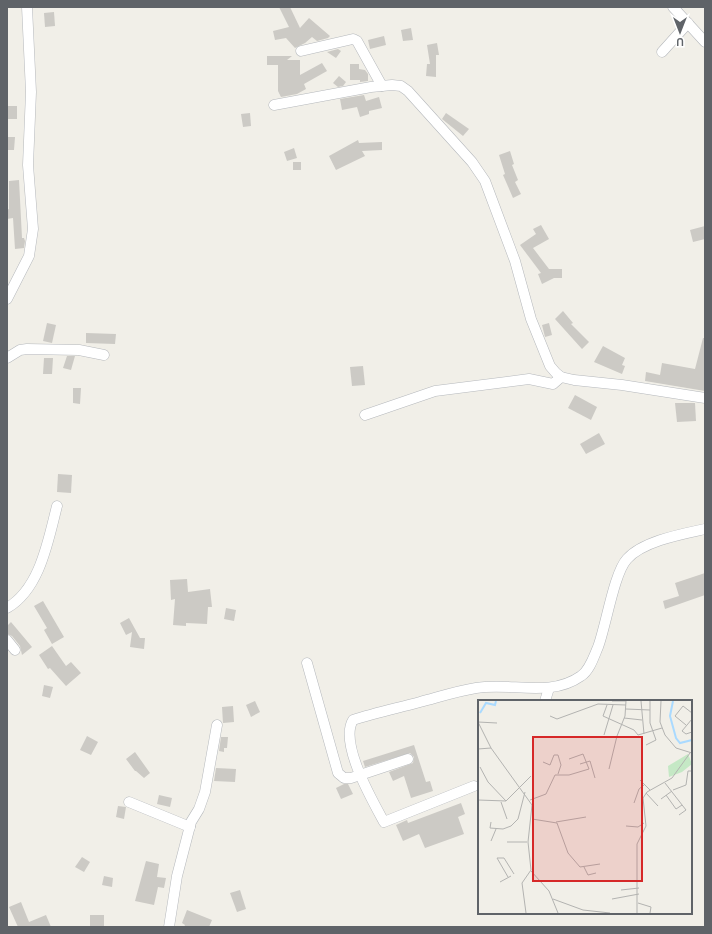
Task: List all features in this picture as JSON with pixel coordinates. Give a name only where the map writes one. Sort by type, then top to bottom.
[{"type":"street","points":[[7,299],[29,256],[33,229],[28,165],[31,92],[27,7]]},
{"type":"street","points":[[673,7],[705,42]]},
{"type":"street","points":[[662,52],[688,23]]},
{"type":"street","points":[[301,51],[353,39],[357,41],[382,86]]},
{"type":"street","points":[[274,105],[382,86],[397,86],[408,91],[472,162],[485,180],[515,261],[531,320],[550,366],[561,377],[705,398]]},
{"type":"street","points":[[7,358],[20,350],[27,349],[79,350],[104,355]]},
{"type":"street","points":[[365,415],[435,391],[529,379],[553,384],[561,377]]},
{"type":"street","points":[[7,608],[18,602],[24,595],[36,574],[48,541],[57,506]]},
{"type":"street","points":[[474,786],[384,822],[368,793],[352,748],[349,735],[350,726],[353,720],[384,710],[477,688],[510,686],[549,688],[568,684],[583,675],[592,661],[604,632],[612,599],[626,559],[639,549],[663,540],[705,529]]},
{"type":"street","points":[[7,640],[15,650]]},
{"type":"street","points":[[307,663],[338,773],[344,778],[351,778],[408,759]]},
{"type":"street","points":[[545,700],[549,688]]},
{"type":"street","points":[[169,927],[177,876],[190,827],[205,792],[217,725]]},
{"type":"street","points":[[129,802],[190,827]]},
{"type":"building","points":[[279,7],[290,7],[300,28],[309,18],[330,36],[317,41],[312,37],[305,43],[295,48],[286,38],[275,40],[273,31],[289,27]]},
{"type":"building","points":[[54,12],[55,26],[45,27],[44,13]]},
{"type":"building","points":[[411,28],[413,40],[403,41],[401,30]]},
{"type":"building","points":[[384,36],[386,45],[370,49],[368,40]]},
{"type":"building","points":[[437,43],[439,55],[436,55],[436,77],[426,76],[427,64],[430,64],[427,45]]},
{"type":"building","points":[[338,49],[341,51],[336,58],[327,52]]},
{"type":"building","points":[[267,56],[292,56],[287,60],[300,60],[300,75],[322,63],[327,71],[304,84],[306,89],[297,94],[281,97],[278,91],[278,65],[267,65]]},
{"type":"building","points":[[350,64],[359,64],[359,69],[365,70],[368,74],[368,81],[360,82],[360,80],[350,80]]},
{"type":"building","points":[[339,76],[346,82],[343,86],[338,87],[333,83]]},
{"type":"building","points":[[364,95],[366,101],[379,97],[382,108],[369,111],[369,114],[360,117],[357,107],[342,110],[340,99]]},
{"type":"building","points":[[7,106],[17,106],[17,119],[7,119]]},
{"type":"building","points":[[250,113],[251,126],[243,127],[241,114]]},
{"type":"building","points":[[446,113],[469,129],[463,136],[442,119]]},
{"type":"building","points":[[7,137],[15,137],[14,150],[7,150]]},
{"type":"building","points":[[358,140],[359,143],[382,142],[382,150],[362,151],[365,156],[336,170],[329,156]]},
{"type":"building","points":[[294,148],[297,158],[287,161],[284,152]]},
{"type":"building","points":[[510,151],[514,164],[512,165],[518,180],[515,182],[521,194],[513,198],[503,175],[505,174],[499,155]]},
{"type":"building","points":[[293,162],[301,162],[301,170],[293,170]]},
{"type":"building","points":[[19,180],[22,238],[24,238],[25,241],[24,248],[15,249],[13,218],[7,219],[7,210],[9,209],[9,181]]},
{"type":"building","points":[[541,225],[549,239],[533,248],[549,269],[562,269],[562,278],[554,278],[542,284],[538,274],[541,273],[520,245],[536,234],[533,229]]},
{"type":"building","points":[[705,226],[705,239],[693,242],[690,230]]},
{"type":"building","points":[[563,311],[573,323],[571,324],[589,342],[582,349],[555,319]]},
{"type":"building","points":[[47,323],[56,325],[52,343],[43,341]]},
{"type":"building","points":[[549,323],[552,335],[545,337],[542,325]]},
{"type":"building","points":[[86,333],[116,334],[115,344],[86,343]]},
{"type":"building","points":[[703,338],[705,338],[705,391],[645,381],[646,372],[660,375],[662,363],[695,369]]},
{"type":"building","points":[[603,346],[625,358],[622,365],[625,366],[622,374],[594,362]]},
{"type":"building","points":[[67,356],[75,356],[71,370],[63,368]]},
{"type":"building","points":[[44,358],[53,358],[52,374],[43,374]]},
{"type":"building","points":[[363,366],[365,385],[352,386],[350,367]]},
{"type":"building","points":[[73,388],[81,388],[80,404],[73,403]]},
{"type":"building","points":[[575,395],[597,407],[591,420],[568,408]]},
{"type":"building","points":[[675,403],[695,403],[696,421],[677,422]]},
{"type":"building","points":[[599,433],[605,444],[586,454],[580,444]]},
{"type":"building","points":[[58,474],[72,475],[71,493],[57,492]]},
{"type":"building","points":[[705,573],[705,595],[665,609],[663,601],[679,596],[675,583]]},
{"type":"building","points":[[187,579],[188,592],[210,589],[212,607],[208,607],[207,624],[186,623],[186,626],[173,625],[175,599],[171,600],[170,580]]},
{"type":"building","points":[[43,601],[64,637],[52,644],[44,630],[47,628],[34,606]]},
{"type":"building","points":[[226,608],[236,610],[234,621],[224,619]]},
{"type":"building","points":[[129,618],[140,638],[145,638],[144,649],[130,647],[132,632],[126,635],[120,623]]},
{"type":"building","points":[[11,622],[32,647],[22,655],[20,646],[12,636],[7,634],[7,626]]},
{"type":"building","points":[[52,646],[66,666],[71,662],[81,673],[66,686],[50,668],[48,669],[39,655]]},
{"type":"building","points":[[44,685],[53,687],[50,698],[42,696]]},
{"type":"building","points":[[255,701],[260,712],[251,717],[246,705]]},
{"type":"building","points":[[233,706],[234,722],[223,723],[222,707]]},
{"type":"building","points":[[87,736],[98,742],[91,755],[80,750]]},
{"type":"building","points":[[221,737],[228,737],[227,748],[224,748],[224,752],[219,751]]},
{"type":"building","points":[[414,745],[426,782],[430,781],[433,791],[411,798],[404,776],[393,781],[389,772],[413,763],[414,757],[410,753],[365,767],[363,761]]},
{"type":"building","points":[[135,752],[150,773],[144,778],[135,771],[126,759]]},
{"type":"building","points":[[216,768],[236,769],[235,782],[214,781]]},
{"type":"building","points":[[344,784],[348,784],[353,794],[341,799],[336,788]]},
{"type":"building","points":[[159,795],[172,798],[170,807],[157,804]]},
{"type":"building","points":[[461,803],[465,814],[458,817],[464,834],[425,848],[419,834],[403,841],[396,825],[407,820],[408,823]]},
{"type":"building","points":[[118,806],[126,807],[124,819],[116,817]]},
{"type":"building","points":[[82,857],[90,862],[84,872],[75,867]]},
{"type":"building","points":[[146,861],[159,864],[157,877],[166,878],[164,888],[158,887],[154,905],[135,901]]},
{"type":"building","points":[[104,876],[113,878],[112,887],[102,885]]},
{"type":"building","points":[[240,890],[246,909],[237,912],[230,893]]},
{"type":"building","points":[[21,902],[29,922],[46,915],[51,927],[18,927],[9,907]]},
{"type":"building","points":[[187,910],[212,920],[209,927],[184,927],[185,925],[182,923]]},
{"type":"building","points":[[90,915],[104,915],[104,927],[90,927]]}]
